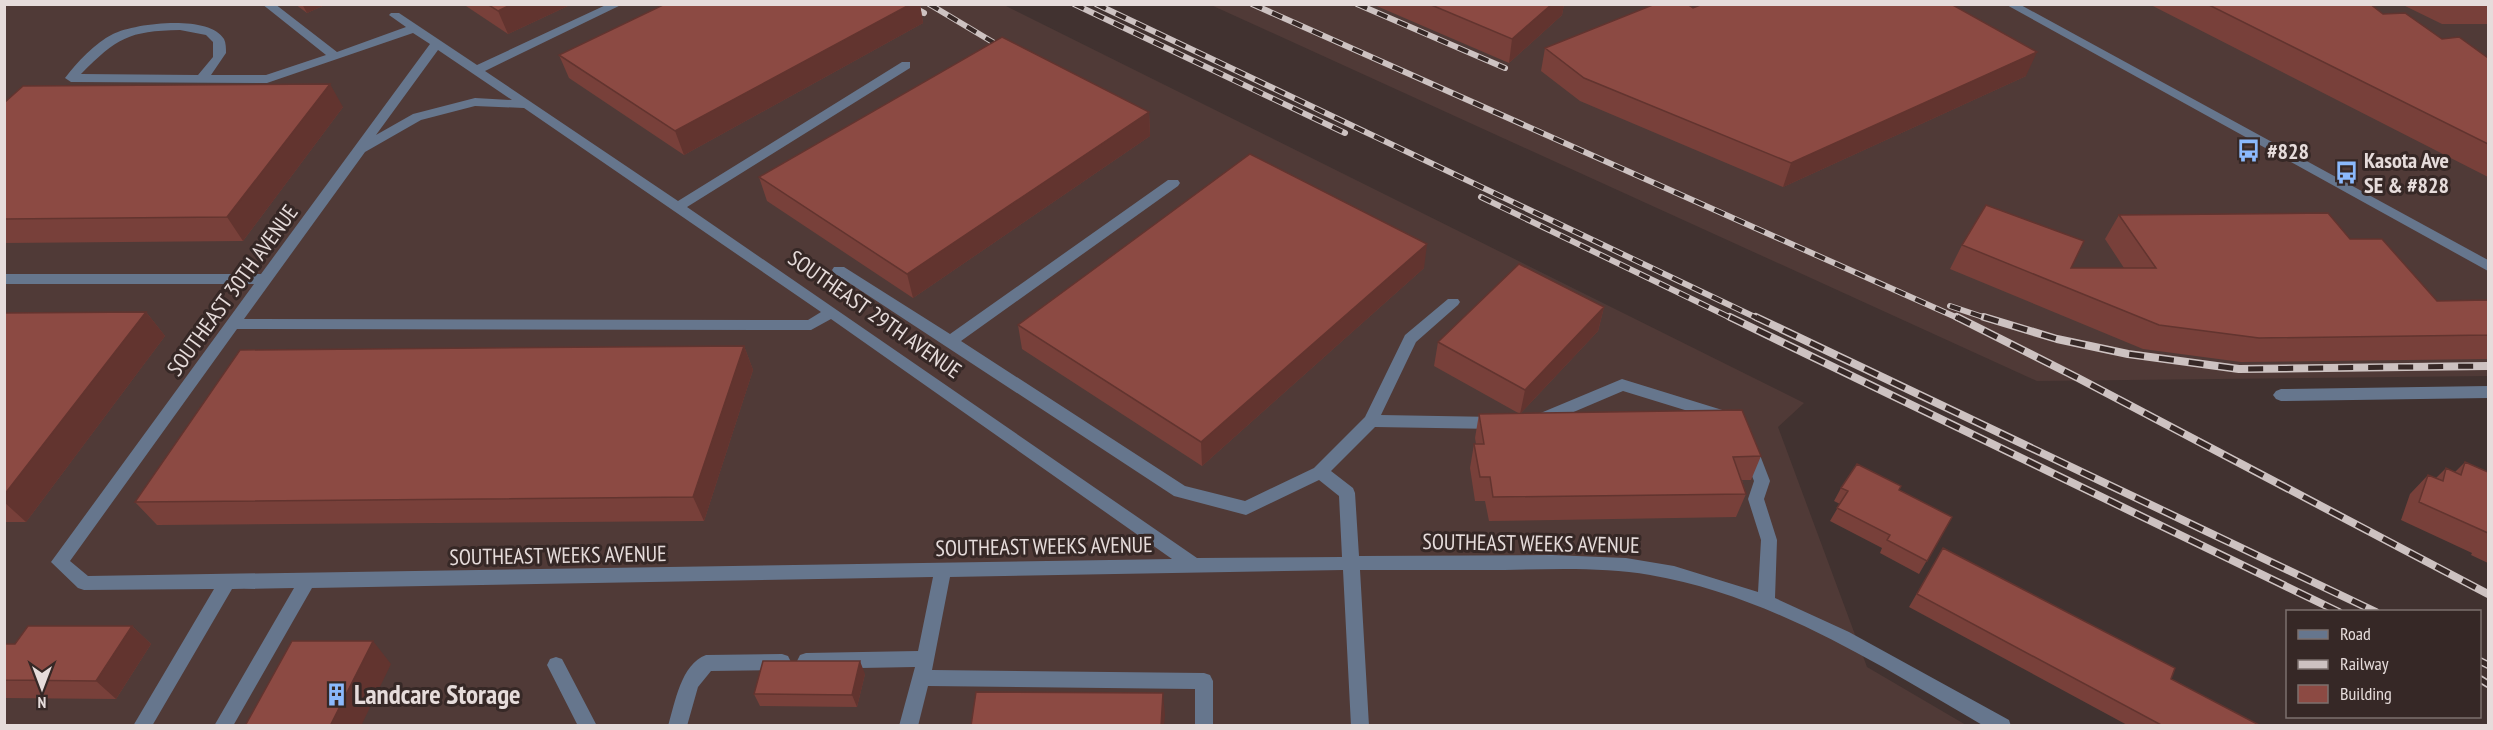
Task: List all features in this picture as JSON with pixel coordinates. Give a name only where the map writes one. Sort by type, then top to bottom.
[{"type":"street","points":[[267,4],[335,56]]},
{"type":"street","points":[[477,70],[618,4]]},
{"type":"street","points":[[2010,4],[2488,266]]},
{"type":"street","name":"SOUTHEAST 29TH AVENUE","points":[[395,15],[831,312],[1194,566]]},
{"type":"street","points":[[201,79],[217,60],[221,50],[218,41],[197,28],[175,26],[130,31],[119,36],[108,42],[71,78],[267,80],[415,28]]},
{"type":"street","name":"SOUTHEAST 30TH AVENUE","points":[[60,562],[437,43]]},
{"type":"street","points":[[678,207],[906,65]]},
{"type":"street","points":[[359,151],[417,117],[476,102],[528,105]]},
{"type":"street","points":[[950,341],[1173,183]]},
{"type":"street","points":[[839,270],[1180,491],[1246,508],[1320,472],[1371,421],[1410,339],[1453,302]]},
{"type":"street","points":[[4,279],[266,279]]},
{"type":"street","points":[[234,324],[811,325],[831,312]]},
{"type":"street","points":[[1371,421],[1529,424],[1622,385],[1726,417],[1742,430],[1762,481],[1756,499],[1769,540],[1766,600]]},
{"type":"street","points":[[2281,394],[2488,392]]},
{"type":"street","points":[[1320,472],[1347,493],[1360,726]]},
{"type":"street","name":"SOUTHEAST WEEKS AVENUE","points":[[60,562],[84,584],[306,583],[1350,563],[1583,563],[1627,566],[1690,576],[1766,600],[1820,624],[2002,726]]},
{"type":"street","points":[[908,726],[926,659],[944,570]]},
{"type":"street","points":[[142,726],[227,582]]},
{"type":"street","points":[[224,726],[306,583]]},
{"type":"street","points":[[677,726],[690,683],[706,663],[926,659]]},
{"type":"street","points":[[556,665],[588,726]]},
{"type":"street","points":[[921,678],[1204,681],[1204,726]]},
{"type":"shaded area","points":[[4,5],[1004,5],[1804,403],[1778,427],[1867,667],[1966,725],[5,725]]},
{"type":"shaded area","points":[[1211,5],[2488,5],[2488,376],[2037,381]]},
{"type":"building","points":[[487,4],[512,4],[498,11]]},
{"type":"building","points":[[665,4],[911,4],[675,131],[559,55]]},
{"type":"building","points":[[1429,4],[1552,4],[1512,39]]},
{"type":"building","points":[[1655,4],[1687,4],[1693,8],[1703,4],[1951,4],[2037,52],[1791,163],[1584,78],[1545,48]]},
{"type":"building","points":[[2207,4],[2370,4],[2383,14],[2405,13],[2442,39],[2459,37],[2488,58],[2488,144]]},
{"type":"building","points":[[1002,37],[1149,112],[907,274],[759,177]]},
{"type":"building","points":[[330,84],[227,217],[4,219],[4,103],[23,86]]},
{"type":"building","points":[[1250,154],[1427,244],[1201,442],[1018,325]]},
{"type":"building","points":[[1986,205],[2084,241],[2071,268],[2156,268],[2119,215],[2328,213],[2350,239],[2382,239],[2437,301],[2488,300],[2488,335],[2259,338],[2159,325],[1962,245]]},
{"type":"building","points":[[1519,264],[1604,307],[1525,390],[1438,342]]},
{"type":"building","points":[[146,312],[4,495],[4,313]]},
{"type":"building","points":[[744,346],[693,497],[135,502],[240,350]]},
{"type":"building","points":[[1742,410],[1761,456],[1733,457],[1746,494],[1493,497],[1490,477],[1480,477],[1474,444],[1484,444],[1479,414]]},
{"type":"building","points":[[2465,462],[2488,472],[2488,533],[2419,502],[2428,475],[2443,481],[2446,468],[2461,475]]},
{"type":"building","points":[[1857,464],[1901,486],[1899,490],[1952,517],[1927,561],[1887,540],[1890,535],[1837,508],[1848,491],[1841,488]]},
{"type":"building","points":[[1943,548],[2175,668],[2171,679],[2261,726],[2163,726],[1917,594]]},
{"type":"building","points":[[28,626],[132,626],[96,681],[4,680],[4,644],[15,644]]},
{"type":"building","points":[[292,641],[373,641],[330,726],[245,726]]},
{"type":"building","points":[[763,661],[860,661],[852,695],[754,694]]},
{"type":"building","points":[[976,692],[1163,693],[1161,726],[971,726]]},
{"type":"railway","points":[[907,4],[924,13]]},
{"type":"railway","points":[[929,4],[1006,50]]},
{"type":"railway","points":[[1074,4],[1345,133]]},
{"type":"railway","points":[[1096,4],[1759,319]]},
{"type":"railway","points":[[1252,4],[1960,319]]},
{"type":"railway","points":[[1357,4],[1505,68]]},
{"type":"railway","points":[[1481,197],[1733,319]]},
{"type":"railway","points":[[1950,306],[1989,319]]},
{"type":"railway","points":[[1730,317],[2335,610]]},
{"type":"railway","points":[[1756,317],[2372,610]]},
{"type":"railway","points":[[1957,317],[2078,378],[2488,594]]},
{"type":"railway","points":[[1984,317],[2057,339],[2128,354],[2239,369],[2488,366]]},
{"type":"railway","points":[[2481,662],[2488,665]]},
{"type":"railway","points":[[2481,680],[2488,684]]},
{"type":"place","name":"#828","points":[[2249,151]]},
{"type":"place","name":"Kasota Ave SE & #828","points":[[2346,173]]},
{"type":"place","name":"Landcare Storage","points":[[336,695]]}]
